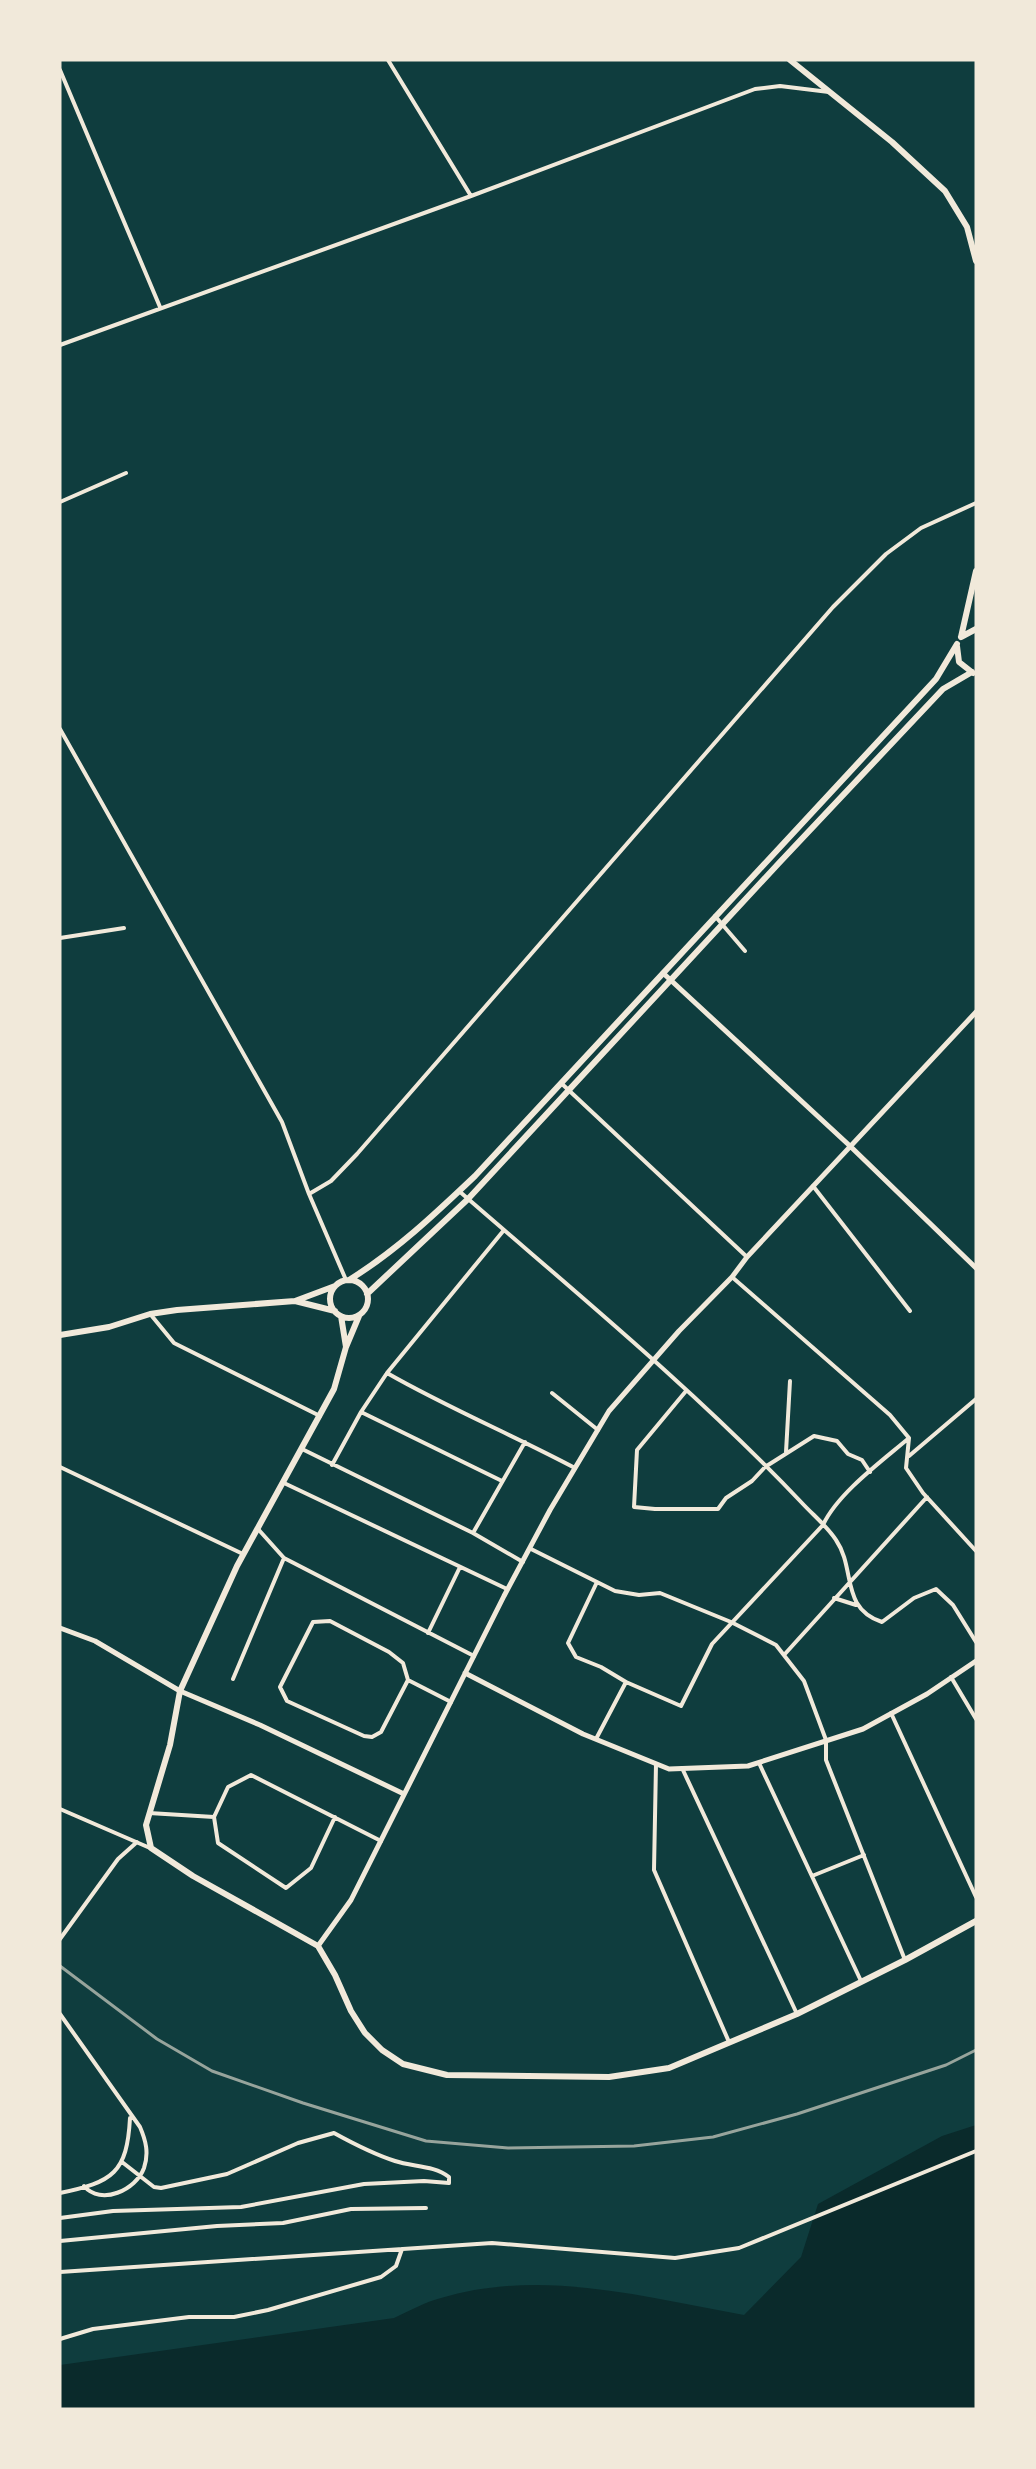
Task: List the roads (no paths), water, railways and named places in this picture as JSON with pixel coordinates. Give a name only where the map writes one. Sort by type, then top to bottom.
[{"type":"main road","points":[[790,60],[891,142],[945,191],[967,226],[976,256]]},
{"type":"main road","points":[[60,1335],[109,1327],[150,1314],[295,1301],[348,1280],[381,1260],[459,1191],[936,679],[961,637],[976,571]]},
{"type":"main road","points":[[961,637],[976,629]]},
{"type":"main road","points":[[367,1294],[468,1199],[570,1092],[723,923],[943,689],[974,673],[958,662],[957,644]]},
{"type":"main road","points":[[348,1280],[360,1284],[367,1294],[366,1307],[360,1314],[346,1347],[334,1389],[244,1554],[180,1691],[170,1745],[146,1825],[151,1848],[193,1876],[318,1946],[365,2033],[381,2050],[403,2064],[425,2072],[477,2077],[609,2077],[669,2067],[797,2014],[905,1960],[976,1921]]},
{"type":"main road","points":[[335,1286],[330,1300],[338,1314],[346,1347]]},
{"type":"main road","points":[[295,1301],[350,1318],[360,1314]]},
{"type":"main road","points":[[60,1330],[69,1332]]},
{"type":"street","points":[[388,60],[471,196]]},
{"type":"street","points":[[60,70],[160,307]]},
{"type":"street","points":[[60,345],[471,196],[754,89],[780,87],[830,92]]},
{"type":"street","points":[[60,502],[126,473]]},
{"type":"street","points":[[309,1194],[331,1181],[357,1154],[832,607],[886,554],[921,528],[976,503]]},
{"type":"street","points":[[60,729],[282,1122],[309,1194],[348,1280]]},
{"type":"street","points":[[715,916],[745,951]]},
{"type":"street","points":[[60,938],[124,928]]},
{"type":"street","points":[[663,973],[850,1146],[976,1268]]},
{"type":"street","points":[[318,1946],[351,1900],[508,1590],[609,1411],[813,1185],[976,1011]]},
{"type":"street","points":[[561,1083],[747,1257]]},
{"type":"street","points":[[813,1185],[910,1311]]},
{"type":"street","points":[[459,1191],[654,1359],[822,1525],[837,1541],[857,1606],[867,1617],[882,1622],[914,1598],[936,1589],[953,1605],[976,1642]]},
{"type":"street","points":[[332,1466],[361,1412],[387,1373],[504,1230]]},
{"type":"street","points":[[732,1277],[890,1415],[909,1438],[906,1468],[927,1497],[976,1551]]},
{"type":"street","points":[[150,1314],[174,1343],[320,1416]]},
{"type":"street","points":[[387,1373],[435,1401],[525,1442],[575,1468]]},
{"type":"street","points":[[786,1452],[790,1381]]},
{"type":"street","points":[[686,1390],[637,1450],[634,1507],[718,1509],[726,1498],[752,1481],[765,1467],[814,1436],[837,1440],[848,1454],[862,1460],[870,1472]]},
{"type":"street","points":[[552,1393],[598,1430]]},
{"type":"street","points":[[909,1456],[976,1399]]},
{"type":"street","points":[[361,1412],[502,1481]]},
{"type":"street","points":[[597,1582],[568,1643],[576,1657],[681,1706],[712,1644],[822,1525],[828,1514],[870,1472],[909,1438]]},
{"type":"street","points":[[473,1533],[525,1442]]},
{"type":"street","points":[[302,1449],[332,1466],[473,1533],[524,1562]]},
{"type":"street","points":[[60,1467],[244,1554]]},
{"type":"street","points":[[284,1483],[508,1590]]},
{"type":"street","points":[[784,1655],[927,1497]]},
{"type":"street","points":[[258,1529],[284,1558],[474,1656]]},
{"type":"street","points":[[531,1549],[615,1591],[639,1595],[660,1593],[776,1645],[804,1681],[826,1740],[826,1760],[905,1960]]},
{"type":"street","points":[[233,1679],[284,1558]]},
{"type":"street","points":[[428,1633],[460,1567]]},
{"type":"street","points":[[834,1598],[857,1606]]},
{"type":"street","points":[[408,1680],[381,1732],[372,1737],[364,1736],[287,1701],[280,1687],[313,1622],[330,1621],[389,1652],[402,1663],[408,1680],[451,1702]]},
{"type":"street","points":[[60,1628],[95,1641],[180,1691],[260,1725],[404,1794]]},
{"type":"street","points":[[465,1673],[596,1739],[669,1769],[748,1766],[863,1729],[976,1661]]},
{"type":"street","points":[[951,1677],[976,1719]]},
{"type":"street","points":[[596,1739],[626,1682]]},
{"type":"street","points":[[891,1713],[976,1897]]},
{"type":"street","points":[[759,1762],[861,1982]]},
{"type":"street","points":[[656,1764],[654,1870],[729,2042]]},
{"type":"street","points":[[682,1768],[797,2014]]},
{"type":"street","points":[[335,1817],[311,1868],[286,1888],[218,1843],[214,1817],[228,1787],[250,1775],[335,1817],[381,1841]]},
{"type":"street","points":[[60,1809],[151,1848]]},
{"type":"street","points":[[150,1813],[214,1817]]},
{"type":"street","points":[[60,1939],[118,1859],[137,1842]]},
{"type":"street","points":[[812,1876],[864,1855]]},
{"type":"street","points":[[60,2014],[130,2117],[140,2127],[146,2141],[147,2156],[136,2182],[117,2193],[100,2196],[90,2193],[84,2186]]},
{"type":"street","points":[[60,2193],[102,2181],[118,2170],[127,2154],[130,2117]]},
{"type":"street","points":[[60,2218],[113,2211],[249,2206],[364,2184],[424,2181],[449,2183],[449,2177],[441,2170],[395,2161],[365,2150],[334,2133],[298,2143],[227,2174],[162,2188],[154,2187],[122,2162]]},
{"type":"street","points":[[60,2272],[492,2243],[675,2258],[739,2248],[976,2151]]},
{"type":"street","points":[[60,2241],[217,2226],[283,2223],[351,2209],[426,2208]]},
{"type":"street","points":[[60,2339],[93,2329],[189,2317],[234,2317],[268,2310],[381,2277],[396,2266],[402,2249]]},
{"type":"water","points":[[976,2125],[976,2409],[60,2409],[60,2365],[394,2318],[435,2300],[479,2289],[516,2285],[592,2288],[744,2315],[801,2257],[818,2204],[942,2136]]},
{"type":"railway","points":[[60,1966],[157,2039],[212,2071],[303,2103],[426,2141],[508,2148],[634,2146],[713,2137],[797,2114],[946,2065],[976,2050]]}]
